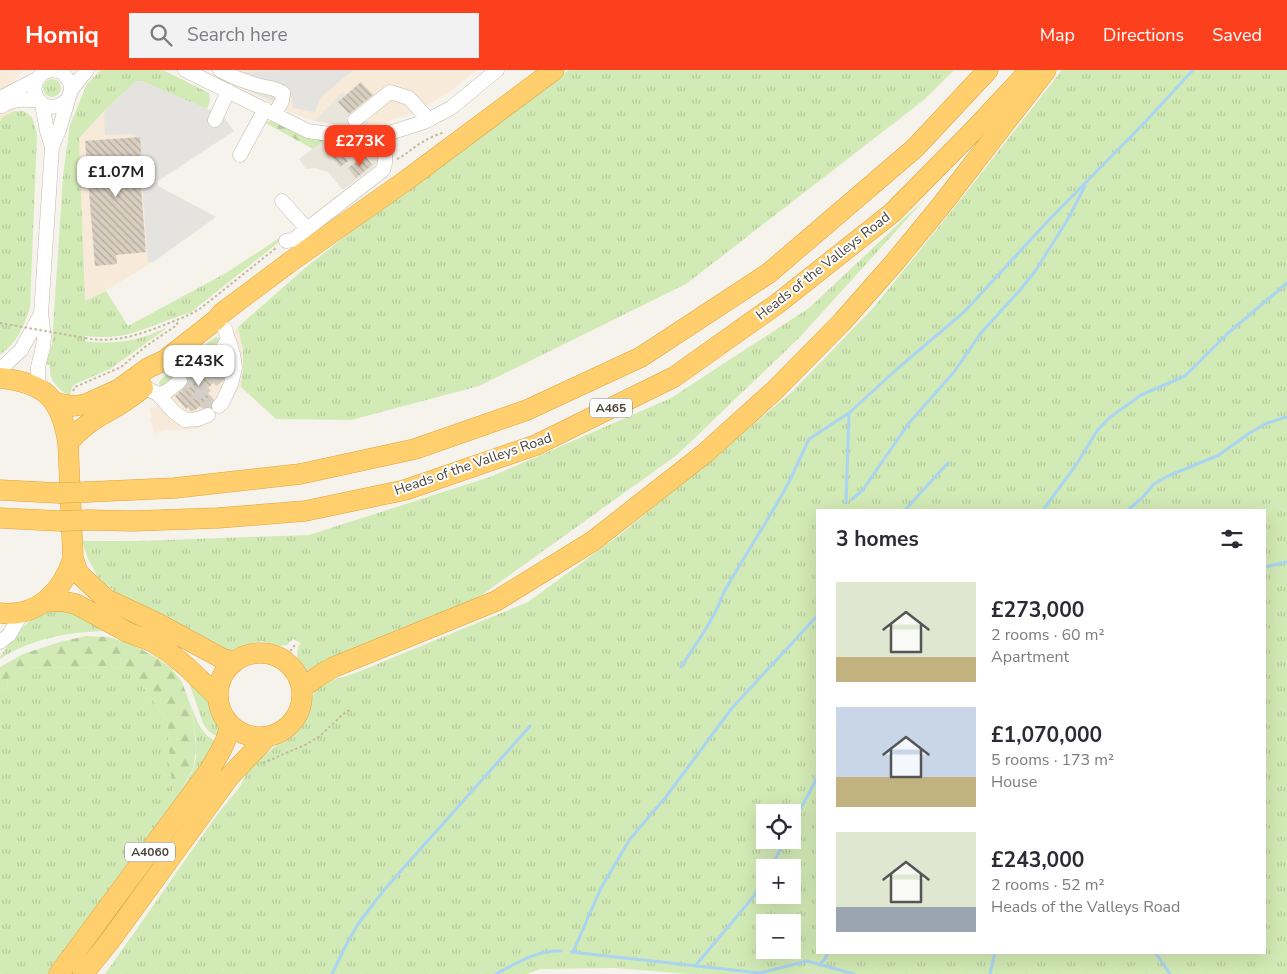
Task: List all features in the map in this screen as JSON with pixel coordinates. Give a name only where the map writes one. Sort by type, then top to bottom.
[{"type":"highway","points":[[55,396],[57,403],[74,406],[86,404],[119,389],[148,368],[165,360],[271,275],[408,179],[554,70]]},
{"type":"highway","name":"Heads of the Valleys Road","points":[[0,490],[58,493],[176,488],[300,474],[415,449],[527,410],[641,357],[769,273],[915,148],[988,70]]},
{"type":"highway","name":"Heads of the Valleys Road","points":[[0,518],[60,521],[132,520],[218,518],[305,511],[405,490],[536,445],[674,376],[777,304],[892,213],[973,132],[1030,70]]},
{"type":"highway","points":[[302,688],[334,667],[496,601],[593,541],[704,454],[774,391],[842,322],[940,207],[1046,70]]},
{"type":"highway","points":[[68,443],[87,424],[121,404],[151,391],[165,360]]},
{"type":"highway","points":[[0,378],[14,380],[55,396]]},
{"type":"highway","points":[[55,396],[68,443],[73,558],[78,573],[106,599],[157,623],[223,659],[234,661]]},
{"type":"highway","points":[[45,602],[61,585],[69,572],[73,558]]},
{"type":"highway","points":[[0,613],[23,612],[45,602],[60,600],[76,604],[170,653],[218,697]]},
{"type":"highway","points":[[289,652],[292,667],[299,677],[302,688],[302,704],[295,720],[283,731],[267,737],[254,737],[241,733],[230,725],[223,716],[219,707],[218,687],[227,668],[234,661],[254,653],[274,655],[289,652]]},
{"type":"highway","name":"A4060","points":[[59,974],[209,772],[222,749],[230,725]]},
{"type":"highway","name":"A4060","points":[[83,974],[109,942],[229,777],[267,737]]},
{"type":"street","points":[[0,108],[6,103],[28,99],[48,106],[59,106],[64,103],[88,70]]},
{"type":"street","points":[[185,70],[200,73],[228,91],[308,131],[351,137],[386,134],[428,120],[451,108],[497,70]]},
{"type":"street","points":[[220,70],[235,79],[262,87],[276,88],[283,93],[282,102],[270,112],[240,155]]},
{"type":"street","points":[[46,72],[34,90],[41,103],[52,147]]},
{"type":"street","points":[[0,98],[46,72],[63,74],[70,82],[70,94],[52,147],[41,314],[44,337],[38,367],[38,378],[55,396]]},
{"type":"street","points":[[215,120],[228,91]]},
{"type":"street","points":[[355,120],[390,92],[409,98],[428,120]]},
{"type":"street","points":[[286,241],[293,240],[383,170],[386,134]]},
{"type":"street","points":[[282,201],[307,229]]},
{"type":"street","points":[[0,370],[21,350],[41,314]]},
{"type":"street","points":[[151,391],[185,420],[209,410],[222,402],[231,384],[235,368],[233,354],[221,358],[225,330],[216,320]]},
{"type":"street","points":[[151,391],[166,392],[180,381]]},
{"type":"street","points":[[0,641],[9,635],[23,612]]},
{"type":"path","points":[[385,163],[404,156],[423,142],[450,129]]},
{"type":"path","points":[[0,323],[94,340],[125,338],[145,333],[189,316],[286,241]]},
{"type":"path","points":[[55,396],[121,367],[146,346],[177,325],[178,320]]},
{"type":"path","points":[[258,765],[305,745],[320,736],[350,709]]},
{"type":"shaded area","points":[[0,70],[23,71],[9,86],[15,111],[2,117],[0,122]]},
{"type":"shaded area","points":[[211,70],[476,70],[455,88],[416,112],[376,125],[370,125],[343,91],[314,121],[290,112],[226,81]]},
{"type":"shaded area","points":[[211,70],[231,70],[231,73],[285,70],[353,70],[321,97],[315,112],[293,108],[292,99],[280,94],[275,102],[226,81]]},
{"type":"shaded area","points":[[141,81],[222,115],[234,131],[158,181],[158,186],[216,217],[153,262],[148,262],[139,141],[136,135],[105,135],[104,115],[106,109],[135,82]]},
{"type":"shaded area","points":[[135,82],[222,115],[234,131],[158,181],[158,186],[216,217],[153,262],[95,297],[85,301],[79,138]]},
{"type":"shaded area","points":[[343,91],[370,125],[338,125],[314,121]]},
{"type":"shaded area","points":[[325,140],[370,142],[376,145],[380,153],[380,160],[343,190],[328,172],[315,168],[306,169],[299,159]]},
{"type":"shaded area","points":[[238,327],[243,350],[241,387],[224,406],[198,429],[166,430],[155,433],[149,409],[159,405],[149,399]]},
{"type":"green space","points":[[101,70],[163,70],[209,93],[210,101],[207,109],[141,81],[135,82],[79,138],[85,301],[106,291],[128,326],[226,273],[287,233],[289,234],[190,313],[127,334],[109,337],[85,336],[85,341],[117,342],[141,338],[167,328],[110,369],[75,384],[70,395],[60,390],[55,384],[50,374],[50,365],[46,364],[52,344],[63,176],[70,125],[87,84]]},
{"type":"green space","points":[[569,70],[954,70],[925,99],[686,284],[479,386],[351,420],[276,419],[241,387],[243,350],[238,327],[305,268],[427,172]]},
{"type":"green space","points":[[1062,70],[1287,70],[1287,974],[689,974],[616,968],[541,969],[527,974],[105,974],[219,812],[239,788],[251,765],[302,726],[316,689],[329,681],[353,674],[528,602],[621,534],[792,392],[874,307]]},
{"type":"green space","points":[[48,79],[56,79],[61,84],[59,95],[48,97],[43,92],[43,84]]},
{"type":"green space","points":[[15,111],[24,111],[32,117],[37,134],[30,307],[19,334],[0,355],[0,122],[2,117]]},
{"type":"green space","points":[[271,121],[325,140],[313,149],[264,122]]},
{"type":"green space","points":[[926,198],[800,337],[677,455],[479,597],[332,659],[307,674],[297,657],[298,647],[301,643],[293,639],[287,645],[280,646],[261,641],[233,650],[218,649],[200,635],[155,611],[122,598],[98,577],[88,559],[82,541],[309,535],[490,477],[671,398],[809,308]]},
{"type":"green space","points":[[215,337],[220,338],[220,340],[163,388],[160,387],[161,379]]},
{"type":"green space","points":[[59,610],[71,612],[106,631],[78,633],[38,641],[0,659],[14,638],[30,620],[46,611]]},
{"type":"green space","points":[[86,636],[109,637],[133,645],[170,667],[182,682],[190,704],[196,749],[193,769],[173,800],[167,721],[133,672],[109,666],[72,668],[24,667],[8,677],[7,688],[0,691],[0,667],[23,654]]},
{"type":"green space","points":[[109,666],[133,672],[167,721],[173,799],[189,778],[195,763],[196,737],[190,704],[203,730],[216,741],[212,751],[48,974],[0,974],[0,691],[7,688],[8,677],[24,667],[72,668]]},
{"type":"green space","points":[[187,677],[205,696],[214,711],[218,719],[219,737],[210,732],[203,723]]},
{"type":"building","points":[[361,82],[373,95],[349,114],[338,102]]},
{"type":"building","points":[[140,137],[142,163],[139,163],[146,252],[116,255],[117,264],[95,266],[85,141]]},
{"type":"building","points":[[335,144],[348,161],[340,167],[327,150]]},
{"type":"building","points":[[365,155],[372,165],[356,178],[348,168]]},
{"type":"building","points":[[213,355],[216,372],[221,377],[205,390],[213,399],[210,407],[202,408],[201,406],[191,411],[188,407],[186,409],[175,396],[188,385],[189,380],[187,376]]},
{"type":"waterway","points":[[681,667],[704,632],[724,592],[775,507],[809,439],[849,413],[964,312],[1047,222],[1193,70]]},
{"type":"waterway","points":[[852,499],[862,491],[909,423],[954,372],[981,333],[1036,270],[1068,219],[1085,186]]},
{"type":"waterway","points":[[1044,509],[1076,465],[1097,431],[1109,418],[1141,395],[1185,376],[1227,334],[1287,283]]},
{"type":"waterway","points":[[846,503],[849,413]]},
{"type":"waterway","points":[[1129,509],[1154,484],[1168,476],[1219,455],[1267,423],[1287,417]]},
{"type":"waterway","points":[[906,509],[948,463]]},
{"type":"waterway","points":[[1266,567],[1287,562]]},
{"type":"waterway","points":[[573,952],[601,888],[630,839],[665,798],[732,708],[816,617]]},
{"type":"waterway","points":[[332,974],[358,924],[384,890],[530,726]]},
{"type":"waterway","points":[[801,808],[816,780]]},
{"type":"waterway","points":[[776,859],[780,849]]},
{"type":"waterway","points":[[696,965],[756,893]]},
{"type":"waterway","points":[[496,974],[535,955],[561,951]]},
{"type":"waterway","points":[[571,952],[760,973],[807,961],[854,974]]},
{"type":"waterway","points":[[820,964],[827,954]]},
{"type":"waterway","points":[[990,974],[995,954]]},
{"type":"waterway","points":[[1156,954],[1170,974]]},
{"type":"tunnel","points":[[185,380],[214,356]]},
{"type":"tunnel","points":[[180,381],[185,380],[197,393],[225,370]]},
{"type":"tunnel","points":[[204,410],[215,401]]}]
